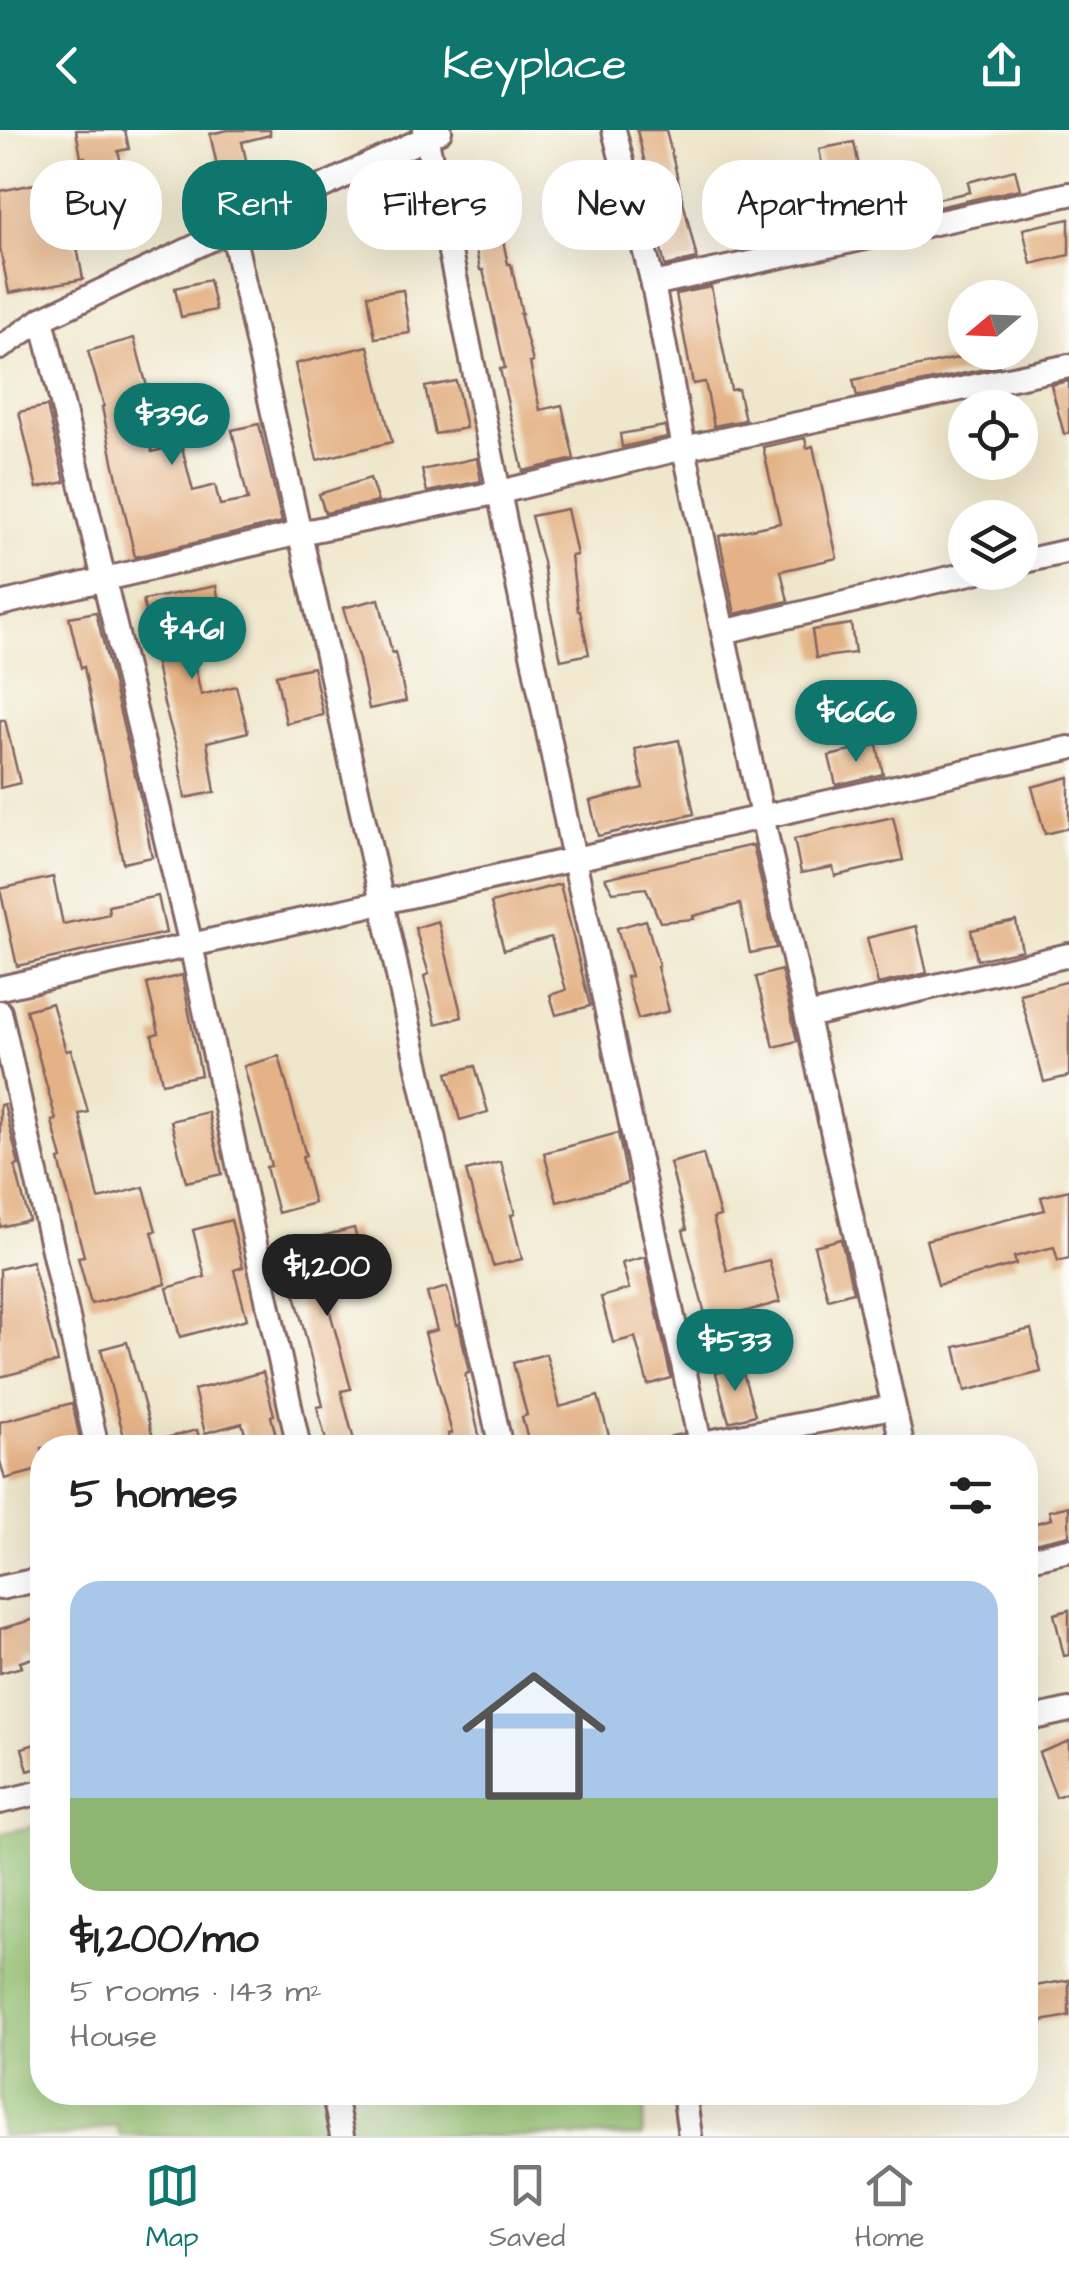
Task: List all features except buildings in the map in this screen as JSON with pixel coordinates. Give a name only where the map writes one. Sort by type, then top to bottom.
[{"type":"street","points":[[614,130],[653,284],[762,816],[901,1435]]},
{"type":"street","points":[[327,183],[431,132],[574,859],[698,1435]]},
{"type":"street","points":[[653,284],[1069,194]]},
{"type":"street","points":[[0,348],[42,319],[189,250]]},
{"type":"street","points":[[236,250],[498,1435]]},
{"type":"street","points":[[42,319],[191,946],[296,1435]]},
{"type":"street","points":[[0,604],[300,533],[1069,366]]},
{"type":"street","points":[[1038,558],[1069,551]]},
{"type":"street","points":[[724,632],[948,578]]},
{"type":"street","points":[[0,988],[1069,748]]},
{"type":"street","points":[[806,1016],[1069,955]]},
{"type":"street","points":[[0,1012],[94,1435]]},
{"type":"street","points":[[742,1435],[893,1406]]},
{"type":"street","points":[[1038,1557],[1069,1550]]},
{"type":"street","points":[[0,1588],[30,1582]]},
{"type":"street","points":[[1038,1717],[1069,1710]]},
{"type":"street","points":[[0,1802],[30,1795]]},
{"type":"street","points":[[336,2105],[342,2136]]},
{"type":"street","points":[[686,2105],[690,2136]]},
{"type":"green space","points":[[30,1827],[30,2105],[646,2105],[642,2136],[120,2136],[118,2125],[64,2136],[0,2136],[0,1834]]}]
